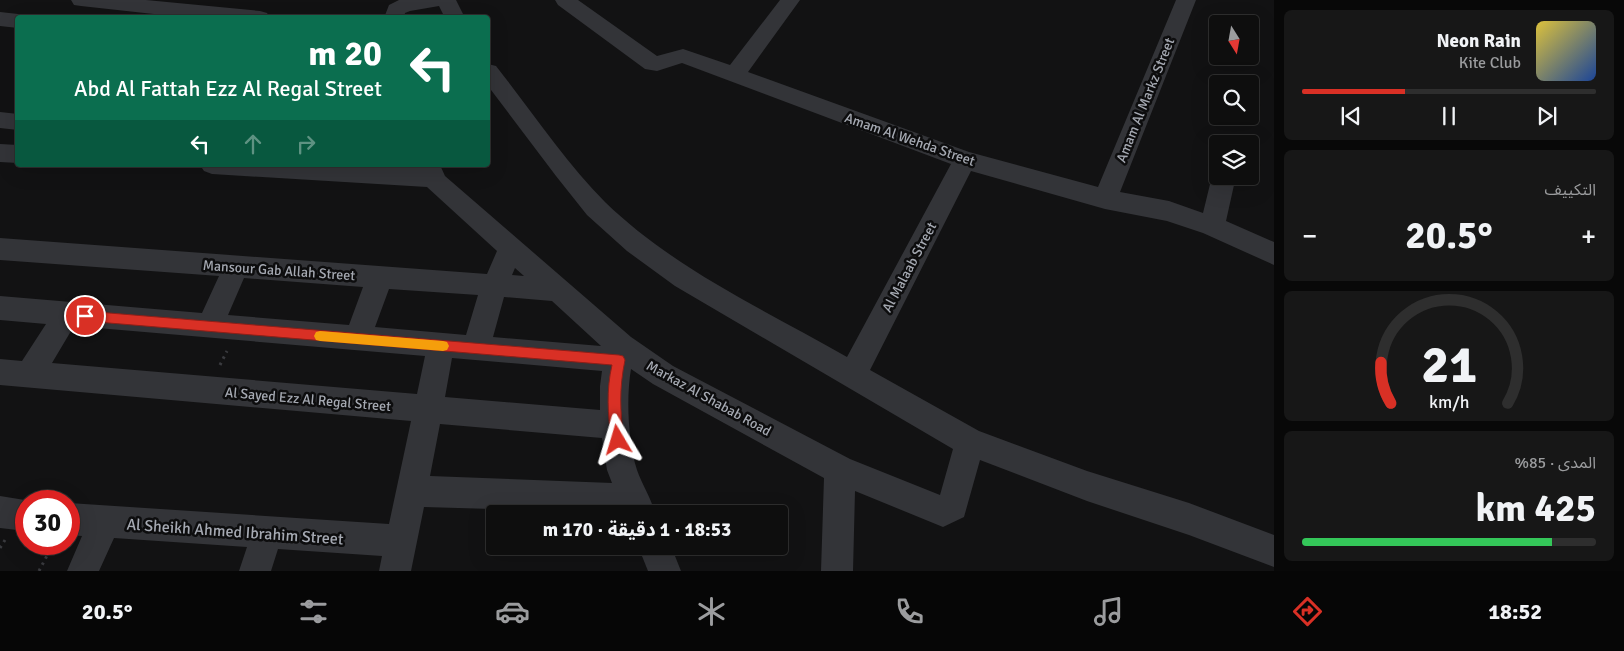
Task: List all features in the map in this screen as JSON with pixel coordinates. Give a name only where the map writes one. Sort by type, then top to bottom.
[{"type":"street","points":[[81,0],[230,15]]},
{"type":"street","points":[[395,15],[396,10],[405,5],[438,0]]},
{"type":"street","points":[[446,0],[454,15]]},
{"type":"street","name":"Amam Al Wehda Street","points":[[566,0],[653,64],[658,65],[675,56],[682,56],[965,160],[1104,199],[1147,206],[1212,226],[1274,254]]},
{"type":"street","points":[[734,76],[790,0]]},
{"type":"street","name":"Amam Al Markz Street","points":[[1104,199],[1186,0]]},
{"type":"street","points":[[0,19],[15,20]]},
{"type":"street","points":[[490,74],[564,170],[596,208],[636,244],[684,278],[970,442],[1087,486],[1189,519],[1274,551]]},
{"type":"street","points":[[0,120],[15,122]]},
{"type":"street","points":[[0,153],[15,154]]},
{"type":"street","name":"Al Malaab Street","points":[[853,374],[965,160]]},
{"type":"street","points":[[285,167],[430,171]]},
{"type":"street","name":"Markaz Al Shabab Road","points":[[430,171],[558,290],[620,353],[840,470],[944,511],[953,506],[970,442]]},
{"type":"street","points":[[1212,226],[1222,185]]},
{"type":"street","points":[[476,349],[494,286],[511,248]]},
{"type":"street","name":"Mansour Gab Allah Street","points":[[0,249],[558,290]]},
{"type":"street","points":[[209,327],[236,266]]},
{"type":"street","points":[[357,339],[380,278]]},
{"type":"street","points":[[0,308],[476,349],[620,353],[614,386],[615,425],[622,470],[636,505]]},
{"type":"street","points":[[29,375],[67,314]]},
{"type":"street","points":[[399,556],[441,346]]},
{"type":"street","name":"Al Sayed Ezz Al Regal Street","points":[[0,372],[615,425]]},
{"type":"street","points":[[837,571],[840,470]]},
{"type":"street","points":[[412,491],[609,505]]},
{"type":"street","points":[[0,512],[15,514]]},
{"type":"street","name":"Al Sheikh Ahmed Ibrahim Street","points":[[80,520],[268,533],[399,556]]},
{"type":"street","points":[[83,571],[104,523]]},
{"type":"street","points":[[255,571],[268,533]]},
{"type":"street","points":[[658,555],[665,571]]},
{"type":"path","points":[[209,390],[236,329]]},
{"type":"path","points":[[39,571],[47,555]]},
{"type":"slow traffic","points":[[320,336],[443,346]]},
{"type":"route","points":[[85,316],[619,360],[614,386],[615,425],[618,440]]}]
